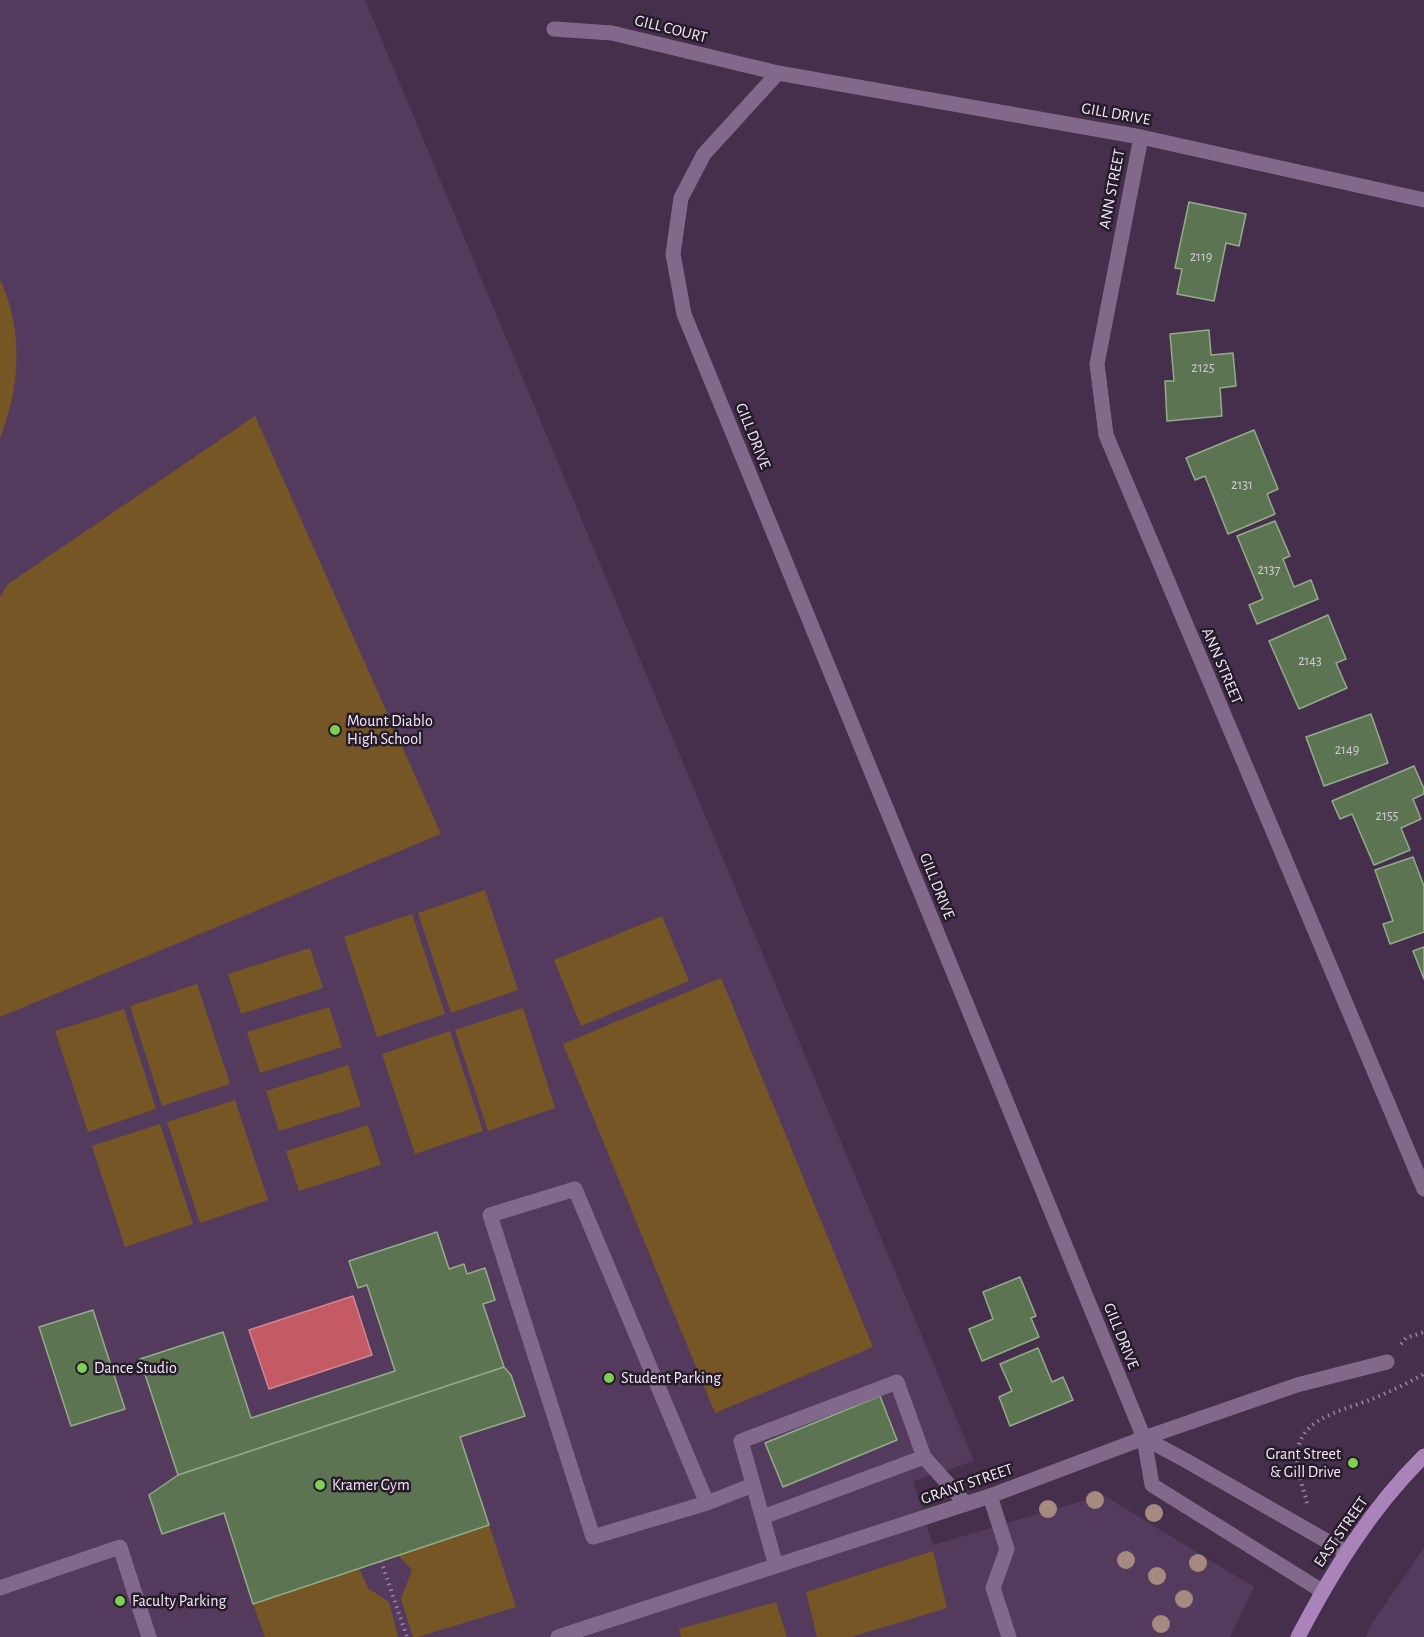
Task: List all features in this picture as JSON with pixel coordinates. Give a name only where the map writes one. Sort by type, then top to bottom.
[{"type":"street","name":"GILL COURT","points":[[554,29],[612,33],[778,74]]},
{"type":"street","name":"GILL DRIVE","points":[[1322,1591],[1152,1485],[1143,1438],[684,314],[673,254],[681,198],[704,154],[778,74],[1141,136],[1424,200]]},
{"type":"street","name":"ANN STREET","points":[[1141,136],[1097,364],[1106,435],[1424,1189]]},
{"type":"street","points":[[707,1503],[575,1189],[490,1215],[593,1537],[707,1503],[753,1485]]},
{"type":"street","name":"GRANT STREET","points":[[558,1637],[597,1631],[776,1566],[990,1496],[1143,1438],[1297,1385],[1387,1362]]},
{"type":"street","points":[[776,1566],[741,1441],[897,1382],[924,1457],[966,1504]]},
{"type":"street","points":[[1143,1438],[1346,1552]]},
{"type":"street","name":"EAST STREET","points":[[1298,1637],[1346,1552],[1401,1478],[1424,1456]]},
{"type":"street","points":[[763,1517],[924,1457]]},
{"type":"street","points":[[990,1496],[1007,1549],[993,1588],[1009,1637]]},
{"type":"street","points":[[0,1588],[120,1547],[149,1637]]},
{"type":"path","points":[[1300,1526],[1308,1509],[1299,1472],[1298,1450],[1303,1434],[1318,1420],[1401,1386],[1424,1372]]},
{"type":"path","points":[[381,1561],[407,1637]]},
{"type":"shaded area","name":"Mount Diablo High School","points":[[0,0],[365,0],[974,1461],[913,1481],[933,1545],[1103,1495],[1254,1587],[1230,1637],[0,1637]]},
{"type":"shaded area","points":[[0,280],[13,319],[16,359],[12,399],[0,438]]},
{"type":"shaded area","points":[[255,416],[441,834],[0,1017],[0,597],[8,584]]},
{"type":"shaded area","points":[[485,890],[518,990],[451,1013],[418,913]]},
{"type":"shaded area","points":[[412,914],[445,1014],[377,1037],[344,937]]},
{"type":"shaded area","points":[[662,916],[689,981],[581,1026],[554,960]]},
{"type":"shaded area","points":[[310,948],[323,988],[241,1014],[228,974]]},
{"type":"shaded area","points":[[721,978],[873,1347],[715,1413],[563,1044]]},
{"type":"shaded area","points":[[197,984],[230,1084],[162,1106],[130,1006]]},
{"type":"shaded area","points":[[329,1007],[342,1047],[260,1073],[247,1032]]},
{"type":"shaded area","points":[[523,1008],[555,1108],[488,1131],[455,1030]]},
{"type":"shaded area","points":[[124,1009],[156,1109],[88,1132],[55,1031]]},
{"type":"shaded area","points":[[450,1031],[483,1131],[415,1154],[382,1054]]},
{"type":"shaded area","points":[[348,1065],[361,1106],[279,1131],[266,1091]]},
{"type":"shaded area","points":[[235,1100],[268,1200],[200,1223],[167,1122]]},
{"type":"shaded area","points":[[160,1124],[193,1224],[125,1247],[92,1146]]},
{"type":"shaded area","points":[[368,1125],[381,1165],[299,1191],[286,1151]]},
{"type":"shaded area","points":[[353,1296],[372,1355],[269,1389],[249,1330]]},
{"type":"shaded area","points":[[489,1525],[516,1607],[413,1637],[401,1599],[412,1570],[398,1555]]},
{"type":"shaded area","points":[[1424,1548],[1424,1637],[1366,1637],[1372,1623]]},
{"type":"shaded area","points":[[933,1551],[947,1608],[851,1637],[817,1637],[806,1592]]},
{"type":"shaded area","points":[[359,1568],[368,1588],[389,1602],[398,1637],[265,1637],[253,1604]]},
{"type":"shaded area","points":[[776,1602],[787,1637],[681,1637],[679,1629]]},
{"type":"building","points":[[1189,202],[1246,214],[1239,246],[1226,243],[1214,301],[1177,294],[1182,269],[1175,268]]},
{"type":"building","points":[[1209,330],[1211,355],[1233,353],[1236,386],[1220,388],[1222,416],[1167,421],[1165,381],[1174,381],[1170,334]]},
{"type":"building","points":[[1254,430],[1278,489],[1267,494],[1275,514],[1228,534],[1205,476],[1195,480],[1186,458]]},
{"type":"building","points":[[1275,521],[1290,556],[1283,559],[1294,587],[1311,580],[1318,599],[1257,624],[1249,605],[1263,599],[1237,536]]},
{"type":"building","points":[[1328,615],[1346,659],[1336,663],[1347,688],[1299,709],[1269,641]]},
{"type":"building","points":[[1371,714],[1388,763],[1324,786],[1306,737]]},
{"type":"building","points":[[1414,766],[1424,794],[1413,799],[1421,819],[1401,828],[1410,850],[1374,865],[1352,814],[1340,819],[1332,801]]},
{"type":"building","points":[[1413,857],[1424,886],[1424,932],[1390,944],[1383,924],[1393,921],[1375,870]]},
{"type":"building","points":[[1424,947],[1424,979],[1413,951]]},
{"type":"building","points":[[437,1232],[449,1269],[464,1264],[467,1274],[485,1268],[495,1300],[483,1304],[504,1367],[178,1475],[140,1359],[223,1332],[251,1418],[395,1371],[367,1285],[358,1288],[349,1261]]},
{"type":"building","points":[[1020,1277],[1036,1316],[1031,1318],[1039,1337],[982,1361],[969,1329],[993,1319],[983,1292]]},
{"type":"building","name":"Dance Studio","points":[[93,1310],[125,1409],[71,1426],[39,1327]]},
{"type":"building","points":[[1038,1348],[1052,1382],[1063,1377],[1073,1400],[1010,1426],[999,1397],[1012,1391],[1000,1364]]},
{"type":"building","name":"Kramer Gym","points":[[504,1367],[511,1375],[525,1416],[460,1437],[489,1525],[253,1604],[224,1513],[162,1534],[149,1495],[178,1475]]},
{"type":"building","points":[[880,1396],[897,1440],[783,1487],[765,1443]]},
{"type":"place","name":"Mount Diablo High School","points":[[335,730]]},
{"type":"place","name":"Dance Studio","points":[[82,1368]]},
{"type":"place","name":"Student Parking","points":[[609,1378]]},
{"type":"place","name":"Grant Street & Gill Drive","points":[[1353,1463]]},
{"type":"place","name":"Kramer Gym","points":[[320,1485]]},
{"type":"place","name":"Faculty Parking","points":[[120,1601]]}]
